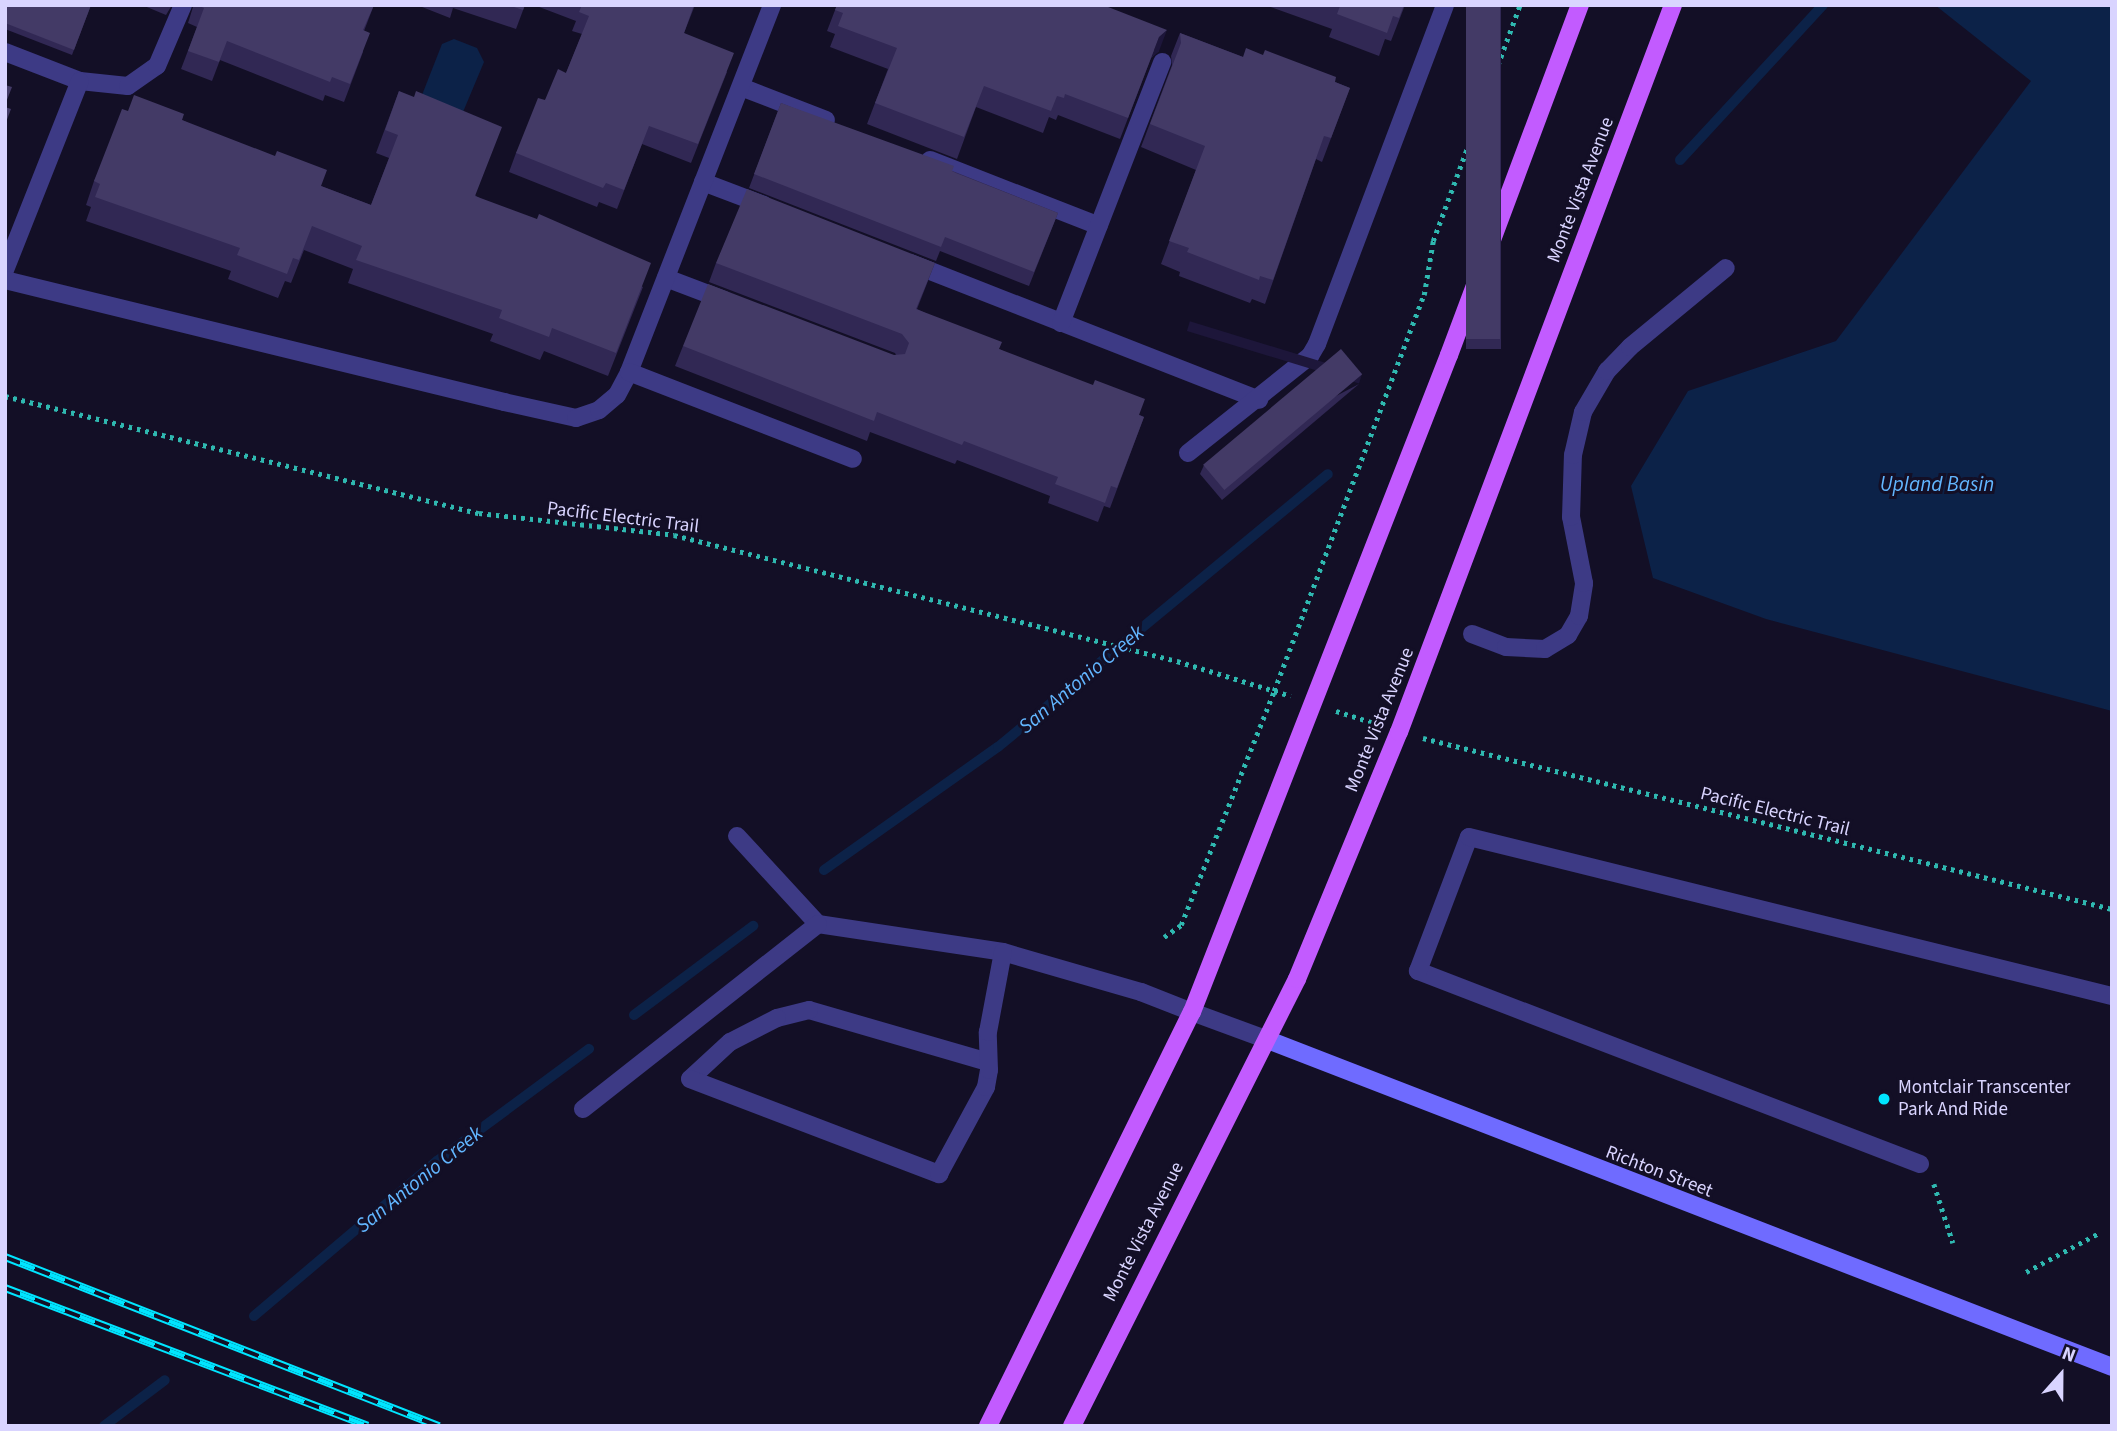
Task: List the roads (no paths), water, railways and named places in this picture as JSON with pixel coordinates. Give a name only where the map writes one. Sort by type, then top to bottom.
[{"type":"main road","points":[[988,1426],[1192,1012],[1314,704],[1580,5]]},
{"type":"main road","name":"Monte Vista Avenue","points":[[1072,1426],[1268,1040],[1399,732],[1673,5]]},
{"type":"street","points":[[5,52],[80,80],[128,86],[144,77],[164,54],[183,5]]},
{"type":"street","points":[[5,280],[576,418],[599,410],[617,395],[629,372],[772,5]]},
{"type":"street","points":[[1188,453],[1259,400],[1310,356],[1317,344],[1445,5]]},
{"type":"street","points":[[1061,323],[1162,62]]},
{"type":"street","points":[[5,270],[80,80]]},
{"type":"street","points":[[741,87],[843,126]]},
{"type":"street","points":[[907,151],[1099,226]]},
{"type":"street","points":[[703,182],[780,212]]},
{"type":"street","points":[[895,257],[1259,400]]},
{"type":"street","points":[[1472,634],[1506,647],[1545,649],[1568,635],[1579,616],[1584,583],[1571,517],[1573,455],[1583,412],[1607,371],[1630,347],[1726,268]]},
{"type":"street","points":[[666,278],[741,306]]},
{"type":"street","points":[[629,372],[853,459]]},
{"type":"street","points":[[583,1109],[818,924],[737,836]]},
{"type":"street","points":[[1920,1164],[1418,971],[1469,837],[2112,996]]},
{"type":"street","name":"Richton Street","points":[[818,924],[1003,952],[1141,992],[2112,1367]]},
{"type":"street","points":[[988,1062],[809,1010],[777,1018],[730,1042],[690,1079],[939,1174],[986,1087],[988,1062],[988,1032],[1003,952]]},
{"type":"water","name":"Upland Basin","points":[[1935,5],[2112,5],[2112,711],[1766,619],[1653,578],[1631,486],[1688,391],[1836,341],[2031,81]]},
{"type":"water","points":[[454,39],[477,48],[484,62],[463,112],[422,95],[442,44]]},
{"type":"waterway","name":"San Antonio Creek","points":[[1680,160],[1823,5]]},
{"type":"waterway","name":"San Antonio Creek","points":[[824,870],[998,747],[1328,474]]},
{"type":"waterway","name":"San Antonio Creek","points":[[634,1015],[753,926]]},
{"type":"waterway","name":"San Antonio Creek","points":[[254,1316],[437,1161],[589,1049]]},
{"type":"waterway","name":"San Antonio Creek","points":[[104,1426],[165,1380]]},
{"type":"railway","points":[[5,1257],[439,1426]]},
{"type":"railway","points":[[5,1288],[368,1426]]},
{"type":"place","name":"Montclair Transcenter Park And Ride","points":[[1884,1099]]}]
